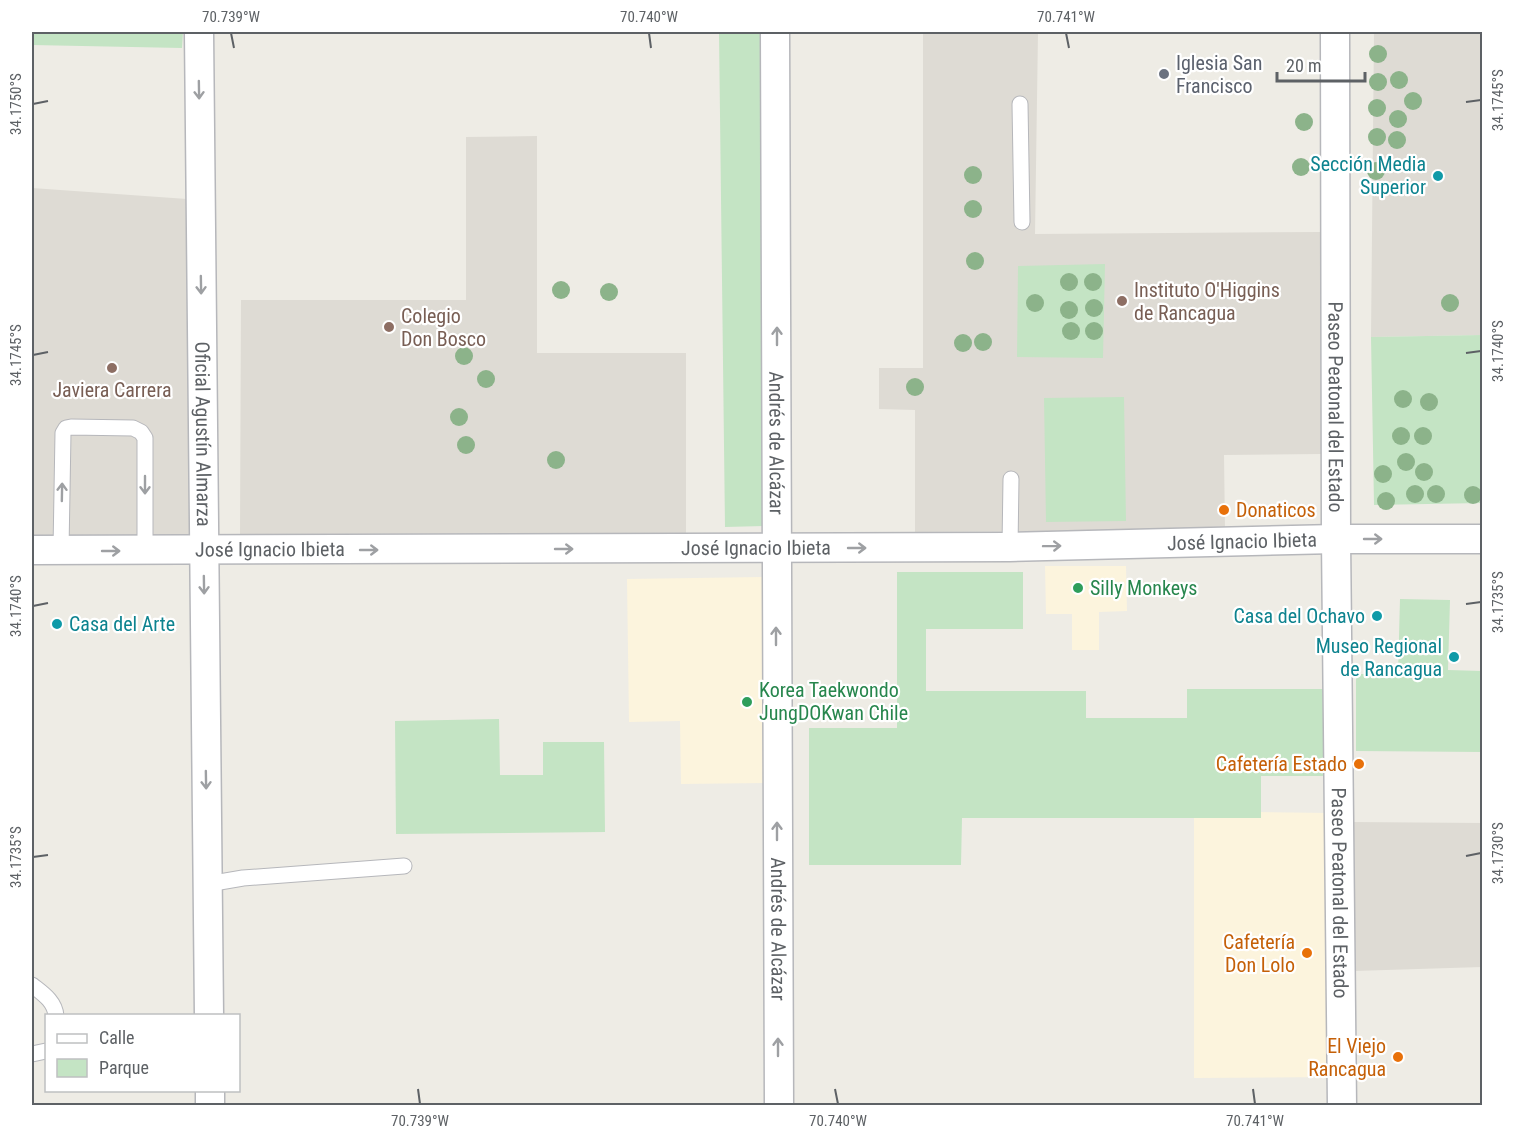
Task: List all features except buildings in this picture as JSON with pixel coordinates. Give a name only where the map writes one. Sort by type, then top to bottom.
[{"type":"street","name":"Oficial Agustín Almarza","points":[[199,32],[209,1014]]},
{"type":"street","name":"Andrés de Alcázar","points":[[775,32],[779,1106]]},
{"type":"street","name":"Paseo Peatonal del Estado","points":[[1335,32],[1336,540],[1342,1106]]},
{"type":"street","name":"José Ignacio Ibieta","points":[[32,550],[1010,547],[1482,539]]},
{"type":"lane","points":[[1020,104],[1022,222]]},
{"type":"lane","points":[[61,550],[63,433],[71,427],[133,428],[141,432],[145,438],[145,551]]},
{"type":"lane","points":[[1010,547],[1011,479]]},
{"type":"lane","points":[[207,884],[243,878],[404,866]]},
{"type":"lane","points":[[32,985],[45,994],[56,1008],[56,1014]]},
{"type":"shaded area","name":"Instituto O'Higgins de Rancagua","points":[[923,32],[1038,32],[1035,234],[1320,232],[1321,454],[1224,455],[1225,530],[915,532],[915,410],[879,409],[879,368],[923,368]]},
{"type":"shaded area","points":[[1374,32],[1482,32],[1482,335],[1371,337]]},
{"type":"shaded area","name":"Colegio Don Bosco","points":[[537,136],[537,353],[686,353],[686,533],[240,534],[241,300],[466,300],[466,137]]},
{"type":"shaded area","name":"Javiera Carrera","points":[[32,188],[187,199],[197,538],[32,536]]},
{"type":"shaded area","points":[[1045,566],[1126,566],[1127,611],[1099,612],[1099,650],[1072,650],[1072,614],[1046,614]]},
{"type":"shaded area","points":[[763,577],[767,783],[681,784],[680,721],[629,722],[627,579]]},
{"type":"shaded area","points":[[1194,811],[1329,813],[1332,1077],[1194,1078]]},
{"type":"shaded area","points":[[1352,822],[1482,823],[1482,967],[1354,971]]},
{"type":"green space","points":[[32,32],[183,32],[182,48],[32,45]]},
{"type":"green space","points":[[719,32],[764,32],[764,526],[725,527]]},
{"type":"green space","points":[[1105,264],[1103,358],[1017,357],[1018,266]]},
{"type":"green space","points":[[1482,335],[1482,503],[1374,505],[1371,337]]},
{"type":"green space","points":[[1124,397],[1126,521],[1046,522],[1044,398]]},
{"type":"green space","points":[[897,572],[1023,572],[1023,629],[926,629],[926,691],[1086,691],[1086,718],[1187,718],[1187,689],[1329,689],[1329,776],[1261,776],[1261,818],[962,818],[961,865],[809,865],[809,728],[897,728]]},
{"type":"green space","points":[[1400,599],[1450,600],[1448,670],[1482,671],[1482,752],[1356,751],[1356,674],[1398,674]]},
{"type":"green space","points":[[499,719],[500,775],[543,775],[543,742],[604,742],[605,832],[396,834],[395,721]]},
{"type":"place","name":"Iglesia San Francisco","points":[[1164,74]]},
{"type":"place","name":"Sección Media Superior","points":[[1438,176]]},
{"type":"place","name":"Instituto O'Higgins de Rancagua","points":[[1122,301]]},
{"type":"place","name":"Colegio Don Bosco","points":[[389,327]]},
{"type":"place","name":"Javiera Carrera","points":[[112,368]]},
{"type":"place","name":"Donaticos","points":[[1224,510]]},
{"type":"place","name":"Silly Monkeys","points":[[1078,588]]},
{"type":"place","name":"Casa del Ochavo","points":[[1377,616]]},
{"type":"place","name":"Casa del Arte","points":[[57,624]]},
{"type":"place","name":"Museo Regional de Rancagua","points":[[1454,657]]},
{"type":"place","name":"Korea Taekwondo JungDOKwan Chile","points":[[747,702]]},
{"type":"place","name":"Cafetería Estado","points":[[1359,764]]},
{"type":"place","name":"Cafetería Don Lolo","points":[[1307,953]]},
{"type":"place","name":"El Viejo Rancagua","points":[[1398,1057]]}]
